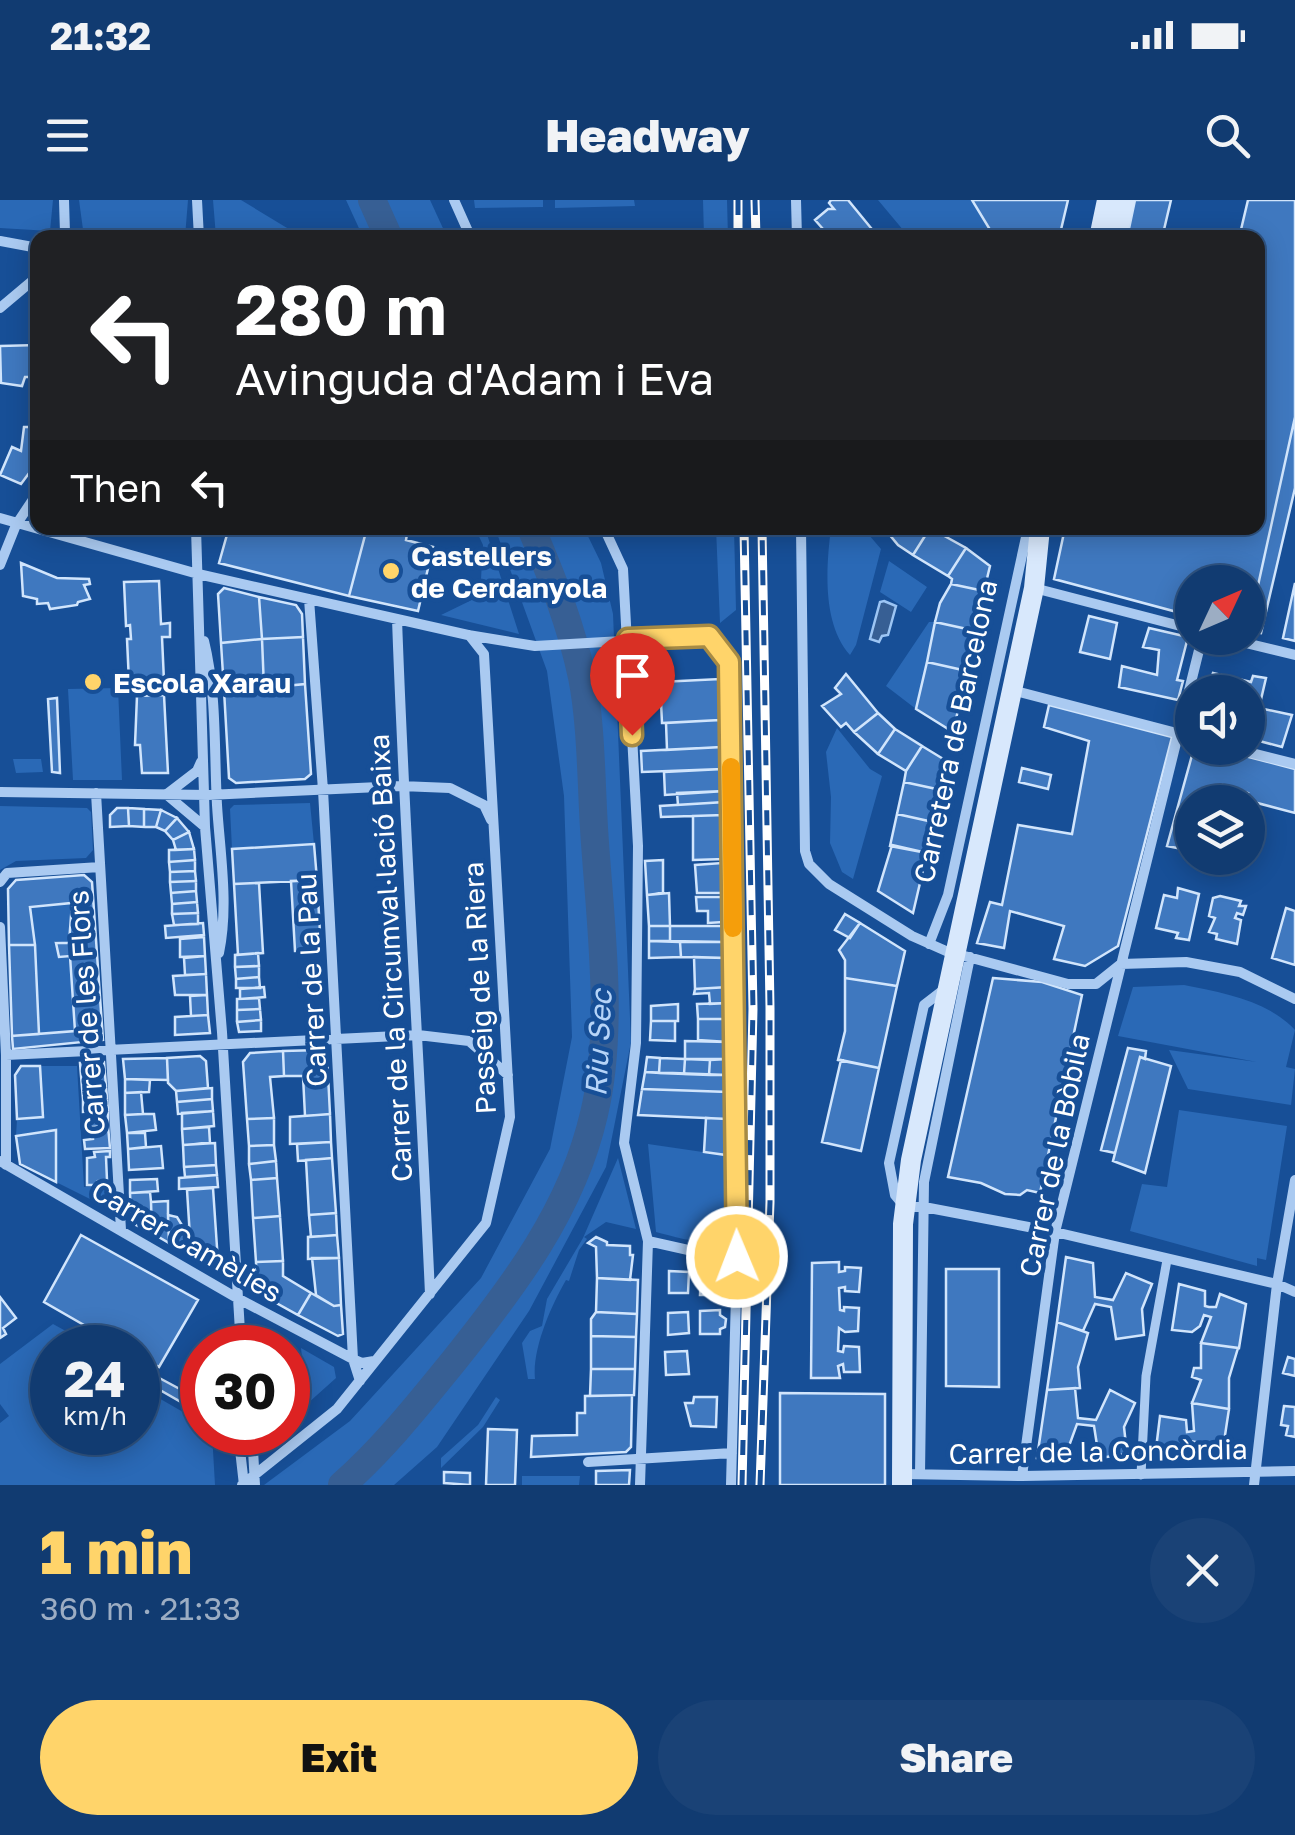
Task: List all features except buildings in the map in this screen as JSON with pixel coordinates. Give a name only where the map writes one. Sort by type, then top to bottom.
[{"type":"main road","points":[[1104,230],[1106,200]]},
{"type":"main road","points":[[1107,230],[1122,200]]},
{"type":"main road","name":"Carretera de Barcelona","points":[[1034,588],[1039,535]]},
{"type":"main road","name":"Carretera de Barcelona","points":[[908,1478],[915,1207],[911,1160],[946,988],[962,955],[1012,690],[1034,588],[1051,535]]},
{"type":"street","points":[[64,200],[70,230]]},
{"type":"street","points":[[198,200],[199,230]]},
{"type":"street","points":[[454,200],[467,230]]},
{"type":"street","points":[[796,200],[797,230]]},
{"type":"street","points":[[0,241],[30,247]]},
{"type":"street","points":[[0,308],[30,283]]},
{"type":"street","points":[[0,564],[16,525],[30,504]]},
{"type":"street","points":[[0,518],[30,529]]},
{"type":"street","points":[[53,535],[198,574],[397,619],[434,620],[468,634],[535,646],[709,636],[729,662],[737,1260],[731,1485]]},
{"type":"street","points":[[196,535],[206,796],[223,933],[216,963]]},
{"type":"street","points":[[607,535],[622,569],[638,846],[636,1042],[624,1143],[648,1241],[640,1485]]},
{"type":"street","points":[[801,535],[805,851],[809,864],[828,884],[929,944],[1068,984],[1096,984],[1122,964],[1186,962],[1240,972],[1295,998]]},
{"type":"street","name":"Carretera de Barcelona","points":[[929,944],[948,895],[1026,535]]},
{"type":"street","points":[[1034,588],[1175,625]]},
{"type":"street","name":"Carrer de la Pau","points":[[309,599],[353,1359]]},
{"type":"street","name":"Carrer de la Circumval·lació Baixa","points":[[397,619],[402,786],[430,1295]]},
{"type":"street","points":[[200,626],[208,658],[205,827],[223,1045],[239,1325]]},
{"type":"street","name":"Passeig de la Riera","points":[[243,1485],[255,1480],[337,1409],[486,1223],[510,1116],[484,654],[468,634]]},
{"type":"street","points":[[1265,648],[1295,655]]},
{"type":"street","points":[[200,678],[207,717],[206,796]]},
{"type":"street","points":[[1012,690],[1175,733]]},
{"type":"street","name":"Carrer de la Bòbila","points":[[1022,1476],[1055,1232],[1175,746]]},
{"type":"street","points":[[1265,756],[1295,764]]},
{"type":"street","points":[[169,792],[197,771],[204,757]]},
{"type":"street","points":[[0,792],[169,792],[206,796],[402,786],[450,788],[484,806],[494,826]]},
{"type":"street","points":[[169,792],[205,827]]},
{"type":"street","name":"Carrer de les Flors","points":[[96,794],[121,1230]]},
{"type":"street","points":[[0,882],[7,872],[100,867]]},
{"type":"street","points":[[0,927],[6,1055],[3,1163]]},
{"type":"street","name":"Carretera de Barcelona","points":[[915,1207],[924,1182],[962,955]]},
{"type":"street","points":[[6,1055],[418,1035],[469,1042],[508,1075]]},
{"type":"street","name":"Carrer Camèlies","points":[[3,1163],[237,1298],[353,1359],[362,1363],[376,1361]]},
{"type":"street","points":[[1254,1485],[1277,1284],[1295,1180]]},
{"type":"street","points":[[915,1207],[1055,1232],[1277,1284],[1295,1292]]},
{"type":"street","points":[[648,1241],[737,1260]]},
{"type":"street","points":[[1141,1475],[1146,1376],[1167,1260]]},
{"type":"street","points":[[353,1359],[360,1381]]},
{"type":"street","points":[[588,1462],[732,1454]]},
{"type":"street","points":[[243,1485],[244,1455]]},
{"type":"street","points":[[250,1455],[255,1480]]},
{"type":"street","name":"Carrer de la Concòrdia","points":[[908,1478],[1295,1471]]},
{"type":"shaded area","points":[[0,200],[53,200],[50,230],[0,228]]},
{"type":"shaded area","points":[[79,200],[188,200],[186,230],[83,230]]},
{"type":"shaded area","points":[[213,200],[241,200],[290,230],[215,230]]},
{"type":"shaded area","points":[[346,200],[430,200],[444,230],[360,230]]},
{"type":"shaded area","points":[[474,200],[543,200],[543,207],[475,208]]},
{"type":"shaded area","points":[[555,200],[634,200],[635,206],[555,208]]},
{"type":"shaded area","points":[[703,200],[727,200],[728,230],[704,230]]},
{"type":"shaded area","points":[[878,200],[972,200],[991,230],[903,230]]},
{"type":"shaded area","points":[[478,535],[487,535],[519,634],[441,615],[480,596],[483,545]]},
{"type":"shaded area","points":[[498,535],[587,535],[601,563],[613,614],[631,1042],[606,1167],[529,1311],[437,1447],[394,1485],[264,1485],[304,1455],[310,1455],[310,1451],[350,1421],[481,1278],[550,1149],[572,1037],[564,796],[547,671]]},
{"type":"shaded area","points":[[716,535],[734,535],[736,610],[720,623]]},
{"type":"shaded area","points":[[830,535],[869,535],[881,549],[850,655],[830,611]]},
{"type":"shaded area","points":[[889,561],[927,587],[911,612],[880,592]]},
{"type":"shaded area","points":[[880,602],[896,606],[888,635],[879,642],[870,639]]},
{"type":"shaded area","points":[[929,622],[935,622],[916,709],[886,686]]},
{"type":"shaded area","points":[[118,688],[122,780],[73,780],[68,689]]},
{"type":"shaded area","points":[[837,728],[870,769],[882,776],[853,879],[842,872],[830,843],[831,797],[826,752]]},
{"type":"shaded area","points":[[13,759],[41,759],[43,772],[16,773]]},
{"type":"shaded area","points":[[310,803],[314,844],[232,849],[230,809],[234,805]]},
{"type":"shaded area","points":[[0,806],[87,808],[91,812],[93,850],[86,858],[16,861],[0,870]]},
{"type":"shaded area","points":[[72,903],[69,943],[55,941],[59,957],[70,956],[75,1031],[39,1034],[30,907]]},
{"type":"shaded area","points":[[1184,985],[1258,1005],[1295,1030],[1286,1067],[1295,1069],[1291,1105],[1188,1089],[1169,1050],[1257,1062],[1118,1036],[1133,987]]},
{"type":"shaded area","points":[[40,1066],[77,1066],[84,1187],[110,1185],[114,1205],[106,1207],[56,1182],[55,1130],[16,1136],[17,1119],[43,1116]]},
{"type":"shaded area","points":[[1179,1110],[1287,1126],[1266,1260],[1257,1258],[1257,1266],[1130,1231],[1142,1184],[1167,1187]]},
{"type":"shaded area","points":[[648,1144],[730,1156],[722,1226],[698,1239],[656,1232]]},
{"type":"shaded area","points":[[618,1158],[636,1229],[606,1222],[584,1237],[587,1239],[579,1250],[569,1281],[560,1290],[544,1328],[536,1355],[535,1379],[528,1379],[522,1343],[530,1331],[542,1326],[547,1299],[583,1238]]},
{"type":"shaded area","points":[[30,1341],[30,1455],[160,1455],[160,1399],[180,1410],[180,1455],[213,1455],[215,1485],[0,1485],[0,1423],[9,1416],[0,1404],[0,1364]]},
{"type":"shaded area","points":[[310,1353],[334,1367],[336,1378],[310,1401]]},
{"type":"shaded area","points":[[496,1397],[500,1400],[483,1427],[441,1468],[441,1458],[478,1425]]},
{"type":"shaded area","points":[[522,1476],[580,1476],[579,1485],[522,1485]]},
{"type":"waterway","name":"Riu Sec","points":[[372,200],[385,230]]},
{"type":"waterway","name":"Riu Sec","points":[[342,1485],[414,1410],[518,1276],[556,1215],[594,1114],[605,1014],[588,716],[572,639],[534,535]]},
{"type":"railway","points":[[738,200],[738,230]]},
{"type":"railway","points":[[755,200],[756,230]]},
{"type":"railway","points":[[742,1485],[753,1009],[744,535]]},
{"type":"railway","points":[[760,1485],[770,1202],[762,535]]},
{"type":"slow traffic","points":[[731,767],[733,928]]},
{"type":"place","name":"Castellers de Cerdanyola","points":[[391,571]]},
{"type":"place","name":"Escola Xarau","points":[[93,682]]},
{"type":"route","points":[[632,735],[628,639],[709,636],[729,662],[737,1257]]}]
